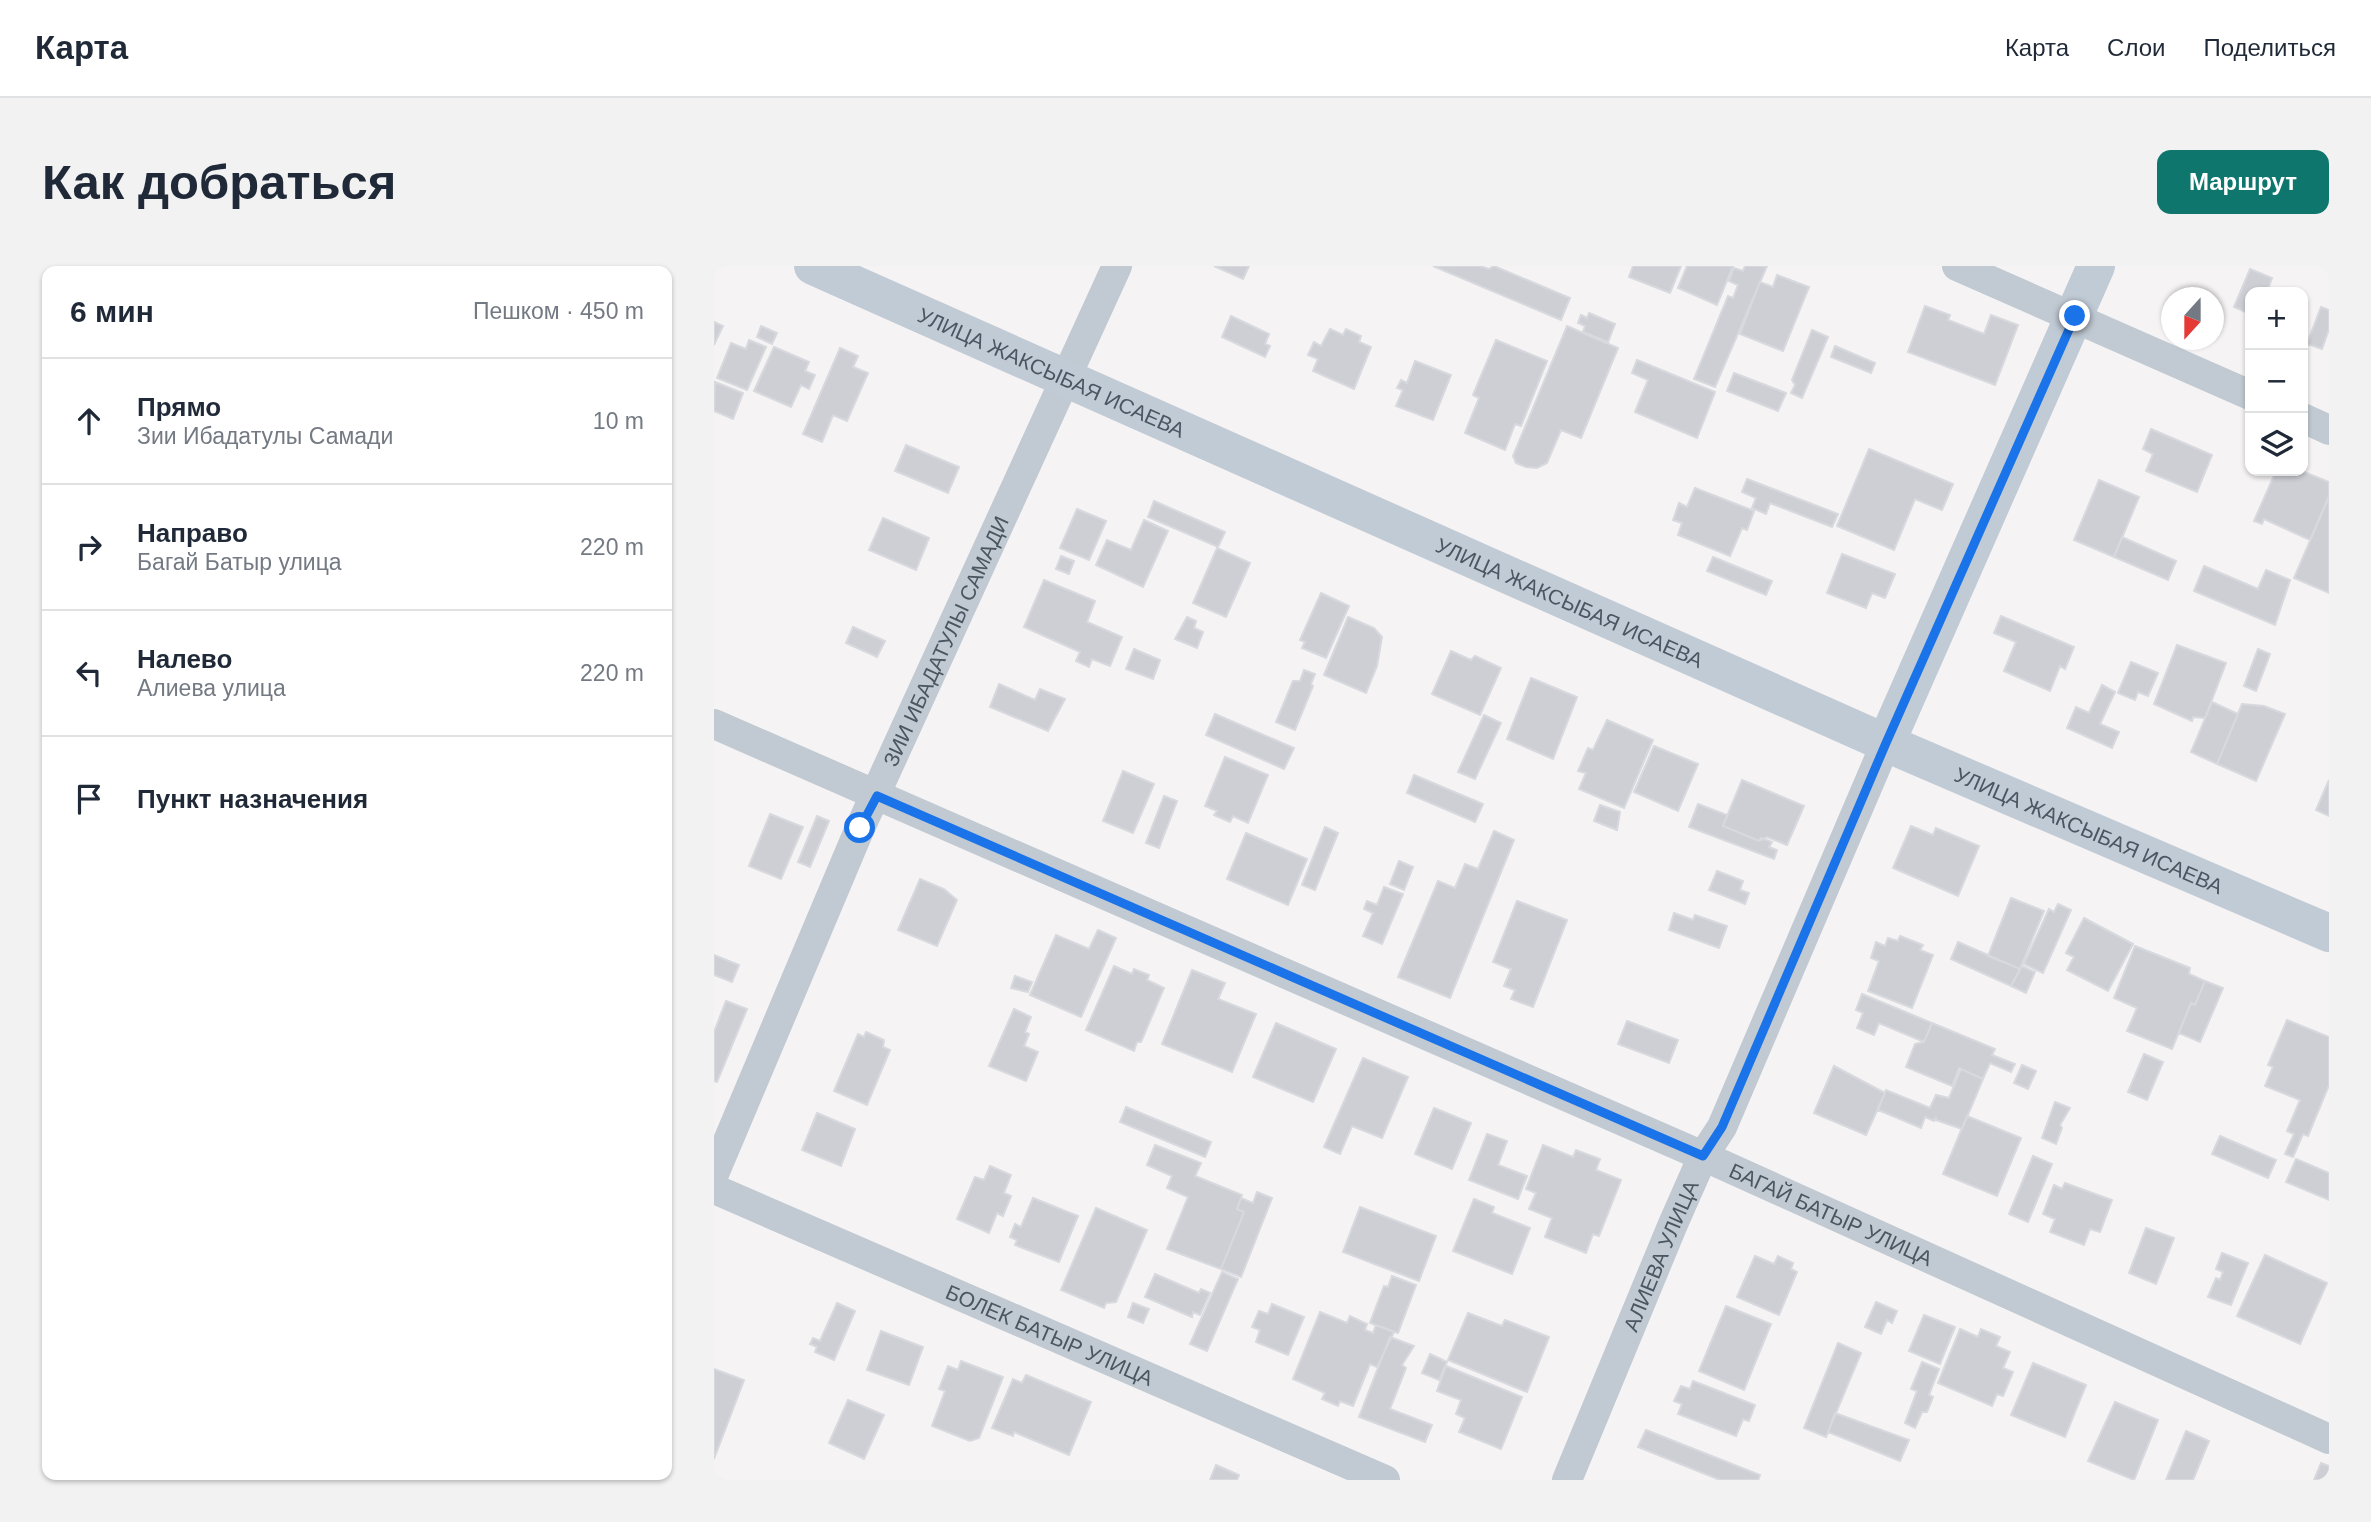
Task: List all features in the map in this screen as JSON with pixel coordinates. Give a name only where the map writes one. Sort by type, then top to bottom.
[{"type":"street","name":"УЛИЦА ЖАКСЫБАЯ ИСАЕВА","points":[[813,266],[1886,743],[2329,933]]},
{"type":"street","name":"ЗИИ ИБАДАТУЛЫ САМАДИ","points":[[714,1174],[860,828],[1118,266]]},
{"type":"street","points":[[1957,266],[2245,393]]},
{"type":"street","name":"АЛИЕВА УЛИЦА","points":[[1567,1480],[1703,1156],[1722,1127],[1886,743],[2096,266]]},
{"type":"street","points":[[2308,420],[2329,430]]},
{"type":"street","name":"БАГАЙ БАТЫР УЛИЦА","points":[[714,723],[1703,1156],[2329,1439]]},
{"type":"street","name":"БОЛЕК БАТЫР УЛИЦА","points":[[714,1189],[1385,1480]]},
{"type":"building","points":[[1214,266],[1249,266],[1243,279]]},
{"type":"building","points":[[1433,266],[1480,266],[1489,269],[1494,266],[1570,298],[1561,320]]},
{"type":"building","points":[[1633,266],[1681,266],[1670,293],[1629,277]]},
{"type":"building","points":[[1687,266],[1733,266],[1717,305],[1678,288]]},
{"type":"building","points":[[1745,266],[1767,266],[1715,387],[1694,379],[1728,296],[1733,298],[1738,285],[1729,281],[1734,268],[1743,271]]},
{"type":"building","points":[[2250,269],[2272,278],[2269,287],[2245,287],[2245,312],[2234,307]]},
{"type":"building","points":[[1777,275],[1809,287],[1783,351],[1740,334],[1760,282],[1773,287]]},
{"type":"building","points":[[1925,306],[1950,315],[1948,320],[1984,334],[1991,315],[2018,325],[1995,385],[1908,352]]},
{"type":"building","points":[[2321,307],[2329,310],[2329,329],[2322,349],[2308,344]]},
{"type":"building","points":[[1589,313],[1615,324],[1608,342],[1583,332],[1585,326],[1578,323],[1581,315],[1587,318]]},
{"type":"building","points":[[1231,316],[1269,334],[1265,344],[1270,346],[1265,357],[1222,337]]},
{"type":"building","points":[[714,322],[723,326],[714,345]]},
{"type":"building","points":[[761,326],[777,333],[772,344],[757,337]]},
{"type":"building","points":[[1567,326],[1618,348],[1581,438],[1561,430],[1547,463],[1537,468],[1526,467],[1516,463],[1513,456]]},
{"type":"building","points":[[1330,329],[1343,335],[1346,329],[1361,336],[1359,342],[1371,347],[1354,389],[1313,371],[1318,359],[1308,355],[1314,342],[1321,346]]},
{"type":"building","points":[[1812,330],[1828,337],[1802,398],[1791,393],[1795,385],[1792,380]]},
{"type":"building","points":[[749,340],[766,347],[747,390],[717,378],[731,343],[746,349]]},
{"type":"building","points":[[1496,340],[1547,361],[1521,426],[1515,424],[1505,450],[1465,433],[1479,398],[1473,395]]},
{"type":"building","points":[[1835,346],[1875,363],[1871,373],[1831,357]]},
{"type":"building","points":[[774,347],[809,362],[805,371],[815,375],[809,389],[801,385],[791,407],[754,391]]},
{"type":"building","points":[[840,348],[858,356],[853,367],[868,373],[847,421],[833,415],[822,442],[803,434]]},
{"type":"building","points":[[1637,360],[1715,392],[1697,438],[1635,412],[1648,380],[1632,373]]},
{"type":"building","points":[[1415,361],[1451,375],[1433,420],[1396,406],[1403,390],[1397,388],[1401,380],[1407,383]]},
{"type":"building","points":[[1734,373],[1786,393],[1778,411],[1727,391]]},
{"type":"building","points":[[715,382],[743,393],[733,419],[714,411]]},
{"type":"building","points":[[2151,429],[2212,455],[2197,492],[2146,471],[2153,454],[2143,449]]},
{"type":"building","points":[[906,445],[959,467],[948,493],[895,471]]},
{"type":"building","points":[[1869,449],[1953,484],[1942,510],[1915,499],[1894,550],[1837,526]]},
{"type":"building","points":[[2308,473],[2329,482],[2329,496],[2310,540],[2264,519],[2262,524],[2254,521],[2274,476],[2308,476]]},
{"type":"building","points":[[1747,479],[1838,514],[1832,527],[1770,503],[1766,514],[1752,508],[1756,498],[1742,492]]},
{"type":"building","points":[[2099,480],[2139,497],[2114,557],[2074,540]]},
{"type":"building","points":[[1695,488],[1754,511],[1747,530],[1742,528],[1730,556],[1678,535],[1682,523],[1673,520],[1679,503],[1687,507]]},
{"type":"building","points":[[2329,499],[2329,593],[2294,578]]},
{"type":"building","points":[[1154,501],[1225,532],[1218,547],[1148,517]]},
{"type":"building","points":[[1077,509],[1106,521],[1089,560],[1060,548]]},
{"type":"building","points":[[883,518],[929,538],[916,570],[869,550]]},
{"type":"building","points":[[1144,520],[1168,531],[1143,587],[1096,565],[1107,540],[1131,550]]},
{"type":"building","points":[[2122,537],[2176,561],[2168,580],[2114,557]]},
{"type":"building","points":[[1217,548],[1250,563],[1226,617],[1193,603]]},
{"type":"building","points":[[1842,554],[1895,574],[1885,598],[1872,593],[1866,608],[1827,593]]},
{"type":"building","points":[[1061,556],[1074,561],[1069,574],[1056,569]]},
{"type":"building","points":[[1713,557],[1772,581],[1766,595],[1707,571]]},
{"type":"building","points":[[2204,566],[2258,589],[2266,570],[2290,580],[2275,625],[2194,591]]},
{"type":"building","points":[[1044,580],[1095,601],[1087,622],[1122,637],[1110,666],[1092,659],[1089,667],[1076,661],[1080,652],[1024,627]]},
{"type":"building","points":[[1321,593],[1349,606],[1326,658],[1302,648],[1305,642],[1300,640]]},
{"type":"building","points":[[2001,616],[2074,647],[2065,669],[2060,666],[2050,691],[2004,671],[2016,642],[1994,633]]},
{"type":"building","points":[[1187,617],[1196,621],[1194,628],[1203,632],[1197,648],[1175,639]]},
{"type":"building","points":[[1348,617],[1374,628],[1382,637],[1377,666],[1366,693],[1324,675]]},
{"type":"building","points":[[853,627],[885,641],[877,657],[846,643]]},
{"type":"building","points":[[2177,645],[2226,663],[2205,718],[2193,717],[2192,721],[2154,704]]},
{"type":"building","points":[[1134,649],[1160,660],[1153,679],[1126,669]]},
{"type":"building","points":[[2258,649],[2270,654],[2256,691],[2244,686]]},
{"type":"building","points":[[1451,651],[1471,660],[1475,656],[1501,668],[1480,715],[1432,694]]},
{"type":"building","points":[[2131,662],[2158,673],[2148,696],[2138,692],[2135,700],[2118,693]]},
{"type":"building","points":[[1304,670],[1315,674],[1311,684],[1313,686],[1295,730],[1276,722],[1293,681],[1300,681]]},
{"type":"building","points":[[1531,678],[1577,697],[1553,759],[1507,739]]},
{"type":"building","points":[[999,684],[1035,700],[1040,689],[1065,699],[1048,731],[990,707]]},
{"type":"building","points":[[2102,685],[2115,692],[2100,724],[2119,732],[2112,748],[2067,728],[2076,707],[2089,713]]},
{"type":"building","points":[[2212,702],[2238,714],[2217,764],[2191,752]]},
{"type":"building","points":[[2242,704],[2264,706],[2285,714],[2256,781],[2217,764]]},
{"type":"building","points":[[1215,714],[1294,748],[1284,769],[1206,735]]},
{"type":"building","points":[[1484,715],[1501,723],[1475,779],[1458,772]]},
{"type":"building","points":[[1607,720],[1653,740],[1624,808],[1579,789],[1586,773],[1578,771],[1588,748],[1593,750]]},
{"type":"building","points":[[1654,746],[1698,764],[1678,811],[1634,792]]},
{"type":"building","points":[[1225,757],[1268,775],[1248,823],[1233,816],[1230,822],[1214,815],[1217,811],[1205,806]]},
{"type":"building","points":[[1123,771],[1154,784],[1133,833],[1103,821]]},
{"type":"building","points":[[1414,775],[1483,804],[1475,822],[1407,793]]},
{"type":"building","points":[[1742,780],[1804,806],[1787,845],[1767,837],[1759,841],[1723,826]]},
{"type":"building","points":[[2329,780],[2329,816],[2316,810]]},
{"type":"building","points":[[1164,796],[1177,801],[1159,848],[1146,843]]},
{"type":"building","points":[[1698,804],[1727,815],[1723,826],[1759,841],[1761,838],[1772,842],[1769,847],[1777,850],[1774,859],[1689,827]]},
{"type":"building","points":[[1600,805],[1620,812],[1617,830],[1594,821]]},
{"type":"building","points":[[770,814],[803,827],[781,879],[749,866]]},
{"type":"building","points":[[817,816],[829,821],[810,867],[798,862]]},
{"type":"building","points":[[1911,826],[1933,835],[1936,828],[1979,846],[1958,896],[1893,868]]},
{"type":"building","points":[[1325,827],[1338,833],[1315,890],[1302,885]]},
{"type":"building","points":[[1494,831],[1514,840],[1450,998],[1398,977],[1438,881],[1455,888],[1465,864],[1478,869]]},
{"type":"building","points":[[1246,833],[1307,859],[1288,905],[1227,879]]},
{"type":"building","points":[[1399,861],[1413,867],[1404,890],[1390,884]]},
{"type":"building","points":[[1717,871],[1743,881],[1740,890],[1749,893],[1745,904],[1709,890]]},
{"type":"building","points":[[920,879],[944,889],[957,900],[937,946],[898,930]]},
{"type":"building","points":[[1384,887],[1403,894],[1382,944],[1363,936],[1373,913],[1364,909],[1367,901],[1377,905]]},
{"type":"building","points":[[2011,898],[2044,911],[2020,969],[1988,956]]},
{"type":"building","points":[[1517,901],[1567,920],[1533,1007],[1511,999],[1515,990],[1504,986],[1511,969],[1493,962]]},
{"type":"building","points":[[2058,904],[2071,910],[2043,973],[2024,964],[2049,909],[2054,912]]},
{"type":"building","points":[[1674,913],[1693,920],[1695,915],[1727,926],[1719,948],[1669,930]]},
{"type":"building","points":[[2084,918],[2133,944],[2108,991],[2067,970],[2074,957],[2066,953]]},
{"type":"building","points":[[1098,930],[1116,938],[1081,1017],[1030,995],[1056,935],[1089,949]]},
{"type":"building","points":[[1900,936],[1923,945],[1920,950],[1933,955],[1912,1008],[1868,991],[1879,961],[1871,958],[1876,942],[1885,946],[1888,938],[1898,941]]},
{"type":"building","points":[[1958,942],[2020,969],[2011,986],[1951,959]]},
{"type":"building","points":[[2135,946],[2190,968],[2189,974],[2205,981],[2195,1005],[2191,1003],[2172,1049],[2127,1031],[2137,1008],[2114,998]]},
{"type":"building","points":[[714,955],[739,965],[732,982],[714,975]]},
{"type":"building","points":[[1114,966],[1132,974],[1134,969],[1149,975],[1147,980],[1164,988],[1141,1042],[1137,1042],[1134,1051],[1086,1030]]},
{"type":"building","points":[[2022,966],[2035,972],[2026,993],[2011,986]]},
{"type":"building","points":[[1192,970],[1225,983],[1218,999],[1256,1014],[1232,1072],[1162,1044]]},
{"type":"building","points":[[1015,976],[1032,982],[1028,992],[1011,988]]},
{"type":"building","points":[[2205,981],[2223,988],[2200,1042],[2179,1033],[2191,1003],[2195,1005]]},
{"type":"building","points":[[1862,994],[1932,1023],[1924,1042],[1879,1023],[1874,1035],[1857,1028],[1863,1013],[1856,1010]]},
{"type":"building","points":[[726,1001],[747,1009],[717,1082],[714,1081],[714,1032]]},
{"type":"building","points":[[1014,1009],[1031,1017],[1025,1032],[1029,1034],[1024,1046],[1038,1052],[1026,1081],[989,1066]]},
{"type":"building","points":[[2287,1020],[2329,1037],[2329,1085],[2308,1136],[2303,1134],[2293,1157],[2285,1154],[2294,1134],[2287,1131],[2300,1100],[2265,1086],[2273,1067],[2268,1065]]},
{"type":"building","points":[[1627,1021],[1678,1040],[1669,1063],[1618,1044]]},
{"type":"building","points":[[1276,1023],[1336,1049],[1313,1102],[1253,1077]]},
{"type":"building","points":[[1932,1023],[1995,1049],[1992,1055],[2015,1064],[2011,1072],[1990,1063],[1983,1079],[1959,1068],[1952,1086],[1906,1067],[1915,1044],[1924,1042]]},
{"type":"building","points":[[866,1032],[884,1040],[883,1047],[890,1050],[867,1105],[834,1091],[858,1034],[864,1037]]},
{"type":"building","points":[[2144,1054],[2163,1062],[2147,1100],[2128,1092]]},
{"type":"building","points":[[1363,1058],[1408,1077],[1382,1138],[1352,1126],[1340,1154],[1324,1147]]},
{"type":"building","points":[[2022,1065],[2036,1071],[2028,1089],[2014,1083]]},
{"type":"building","points":[[1834,1066],[1885,1093],[1866,1135],[1814,1113]]},
{"type":"building","points":[[1961,1069],[1983,1079],[1962,1129],[1936,1120],[1936,1117],[1934,1121],[1925,1117],[1921,1128],[1878,1110],[1886,1090],[1930,1108],[1936,1095],[1949,1098]]},
{"type":"building","points":[[2055,1102],[2070,1108],[2060,1125],[2062,1128],[2056,1144],[2042,1138]]},
{"type":"building","points":[[1126,1107],[1211,1142],[1205,1157],[1120,1122]]},
{"type":"building","points":[[1434,1108],[1471,1123],[1452,1169],[1415,1154]]},
{"type":"building","points":[[817,1113],[855,1129],[841,1166],[802,1150]]},
{"type":"building","points":[[1967,1116],[2021,1138],[1997,1196],[1943,1174]]},
{"type":"building","points":[[1487,1134],[1507,1141],[1498,1165],[1527,1176],[1518,1199],[1469,1180]]},
{"type":"building","points":[[2220,1136],[2276,1160],[2268,1178],[2212,1154]]},
{"type":"building","points":[[1155,1145],[1201,1163],[1195,1176],[1242,1195],[1237,1209],[1244,1212],[1221,1269],[1167,1249],[1188,1197],[1167,1188],[1172,1176],[1147,1165]]},
{"type":"building","points":[[1543,1145],[1573,1157],[1576,1150],[1600,1159],[1596,1170],[1621,1180],[1599,1236],[1593,1234],[1586,1253],[1545,1237],[1552,1218],[1529,1209],[1536,1193],[1526,1189]]},
{"type":"building","points":[[2033,1156],[2052,1164],[2028,1222],[2009,1214]]},
{"type":"building","points":[[2296,1159],[2329,1173],[2329,1200],[2286,1182]]},
{"type":"building","points":[[990,1166],[1011,1175],[1004,1193],[1011,1196],[1003,1216],[997,1213],[989,1233],[957,1219],[975,1177],[984,1180]]},
{"type":"building","points":[[2065,1183],[2112,1200],[2100,1232],[2090,1229],[2084,1245],[2050,1232],[2055,1219],[2043,1214],[2054,1185],[2062,1189]]},
{"type":"building","points":[[1257,1192],[1272,1198],[1241,1277],[1221,1269],[1244,1212],[1237,1209],[1241,1198],[1253,1203]]},
{"type":"building","points":[[1033,1198],[1078,1216],[1059,1262],[1015,1245],[1017,1240],[1010,1237],[1015,1224],[1021,1227]]},
{"type":"building","points":[[1474,1199],[1494,1207],[1492,1213],[1530,1228],[1512,1274],[1453,1251]]},
{"type":"building","points":[[1360,1207],[1436,1236],[1419,1281],[1343,1252]]},
{"type":"building","points":[[1096,1208],[1147,1230],[1116,1302],[1106,1303],[1104,1308],[1061,1290]]},
{"type":"building","points":[[2146,1228],[2174,1238],[2156,1284],[2129,1273]]},
{"type":"building","points":[[2222,1253],[2248,1263],[2231,1305],[2208,1297],[2216,1278],[2220,1280],[2223,1272],[2216,1269]]},
{"type":"building","points":[[2265,1255],[2327,1283],[2300,1344],[2237,1316]]},
{"type":"building","points":[[1755,1256],[1774,1264],[1778,1256],[1793,1263],[1791,1269],[1797,1272],[1779,1315],[1737,1297]]},
{"type":"building","points":[[1222,1272],[1238,1279],[1207,1351],[1190,1344]]},
{"type":"building","points":[[1155,1274],[1199,1293],[1201,1289],[1210,1293],[1200,1315],[1193,1312],[1192,1317],[1145,1297]]},
{"type":"building","points":[[1392,1276],[1416,1285],[1398,1333],[1370,1323],[1384,1286],[1388,1287]]},
{"type":"building","points":[[1876,1302],[1897,1311],[1892,1323],[1887,1320],[1881,1334],[1865,1327]]},
{"type":"building","points":[[837,1303],[855,1311],[834,1360],[815,1352],[817,1347],[810,1344],[813,1338],[820,1341]]},
{"type":"building","points":[[1133,1303],[1149,1309],[1143,1323],[1128,1317]]},
{"type":"building","points":[[1272,1304],[1304,1317],[1288,1355],[1256,1342],[1260,1330],[1252,1327],[1259,1311],[1268,1314]]},
{"type":"building","points":[[1726,1306],[1771,1324],[1744,1390],[1699,1371]]},
{"type":"building","points":[[1320,1312],[1347,1323],[1350,1316],[1367,1324],[1365,1330],[1373,1333],[1376,1325],[1394,1332],[1377,1367],[1370,1364],[1353,1406],[1340,1401],[1338,1406],[1322,1399],[1325,1393],[1293,1379]]},
{"type":"building","points":[[1468,1313],[1502,1326],[1505,1320],[1549,1337],[1527,1392],[1448,1360]]},
{"type":"building","points":[[1924,1315],[1955,1327],[1940,1364],[1909,1351]]},
{"type":"building","points":[[1960,1329],[1978,1337],[1981,1329],[2000,1337],[1996,1346],[2010,1352],[2003,1368],[2013,1372],[2003,1396],[1997,1394],[1992,1406],[1938,1383]]},
{"type":"building","points":[[881,1331],[923,1347],[909,1385],[867,1370]]},
{"type":"building","points":[[1390,1337],[1414,1346],[1402,1365],[1406,1368],[1390,1409],[1432,1425],[1425,1442],[1359,1417]]},
{"type":"building","points":[[1838,1343],[1861,1353],[1826,1437],[1804,1428]]},
{"type":"building","points":[[1430,1354],[1447,1362],[1439,1380],[1422,1373]]},
{"type":"building","points":[[961,1361],[1003,1377],[979,1438],[970,1441],[932,1426],[945,1391],[939,1389],[948,1366],[958,1370]]},
{"type":"building","points":[[1922,1362],[1939,1369],[1929,1395],[1933,1397],[1927,1412],[1922,1412],[1915,1428],[1905,1423],[1917,1391],[1911,1389]]},
{"type":"building","points":[[2033,1363],[2086,1385],[2065,1437],[2011,1415]]},
{"type":"building","points":[[1446,1366],[1522,1397],[1501,1449],[1459,1432],[1465,1418],[1456,1414],[1461,1400],[1437,1391]]},
{"type":"building","points":[[714,1369],[744,1380],[714,1459]]},
{"type":"building","points":[[1026,1375],[1091,1402],[1069,1455],[1014,1432],[1013,1436],[992,1428],[1013,1379],[1022,1383]]},
{"type":"building","points":[[1693,1381],[1755,1405],[1749,1421],[1743,1419],[1736,1436],[1678,1414],[1682,1404],[1674,1401],[1681,1386],[1690,1389]]},
{"type":"building","points":[[848,1400],[884,1415],[864,1459],[829,1443]]},
{"type":"building","points":[[2115,1402],[2158,1420],[2134,1480],[2088,1461]]},
{"type":"building","points":[[1835,1413],[1909,1440],[1900,1461],[1828,1432]]},
{"type":"building","points":[[1646,1430],[1760,1475],[1758,1480],[1720,1480],[1638,1447]]},
{"type":"building","points":[[2186,1431],[2209,1441],[2193,1480],[2166,1480]]},
{"type":"building","points":[[2321,1463],[2329,1466],[2329,1480],[2314,1480]]},
{"type":"building","points":[[1216,1465],[1239,1475],[1237,1480],[1210,1480]]},
{"type":"route","points":[[860,828],[877,796],[1703,1156],[1722,1127],[1886,743],[2075,316]]}]
